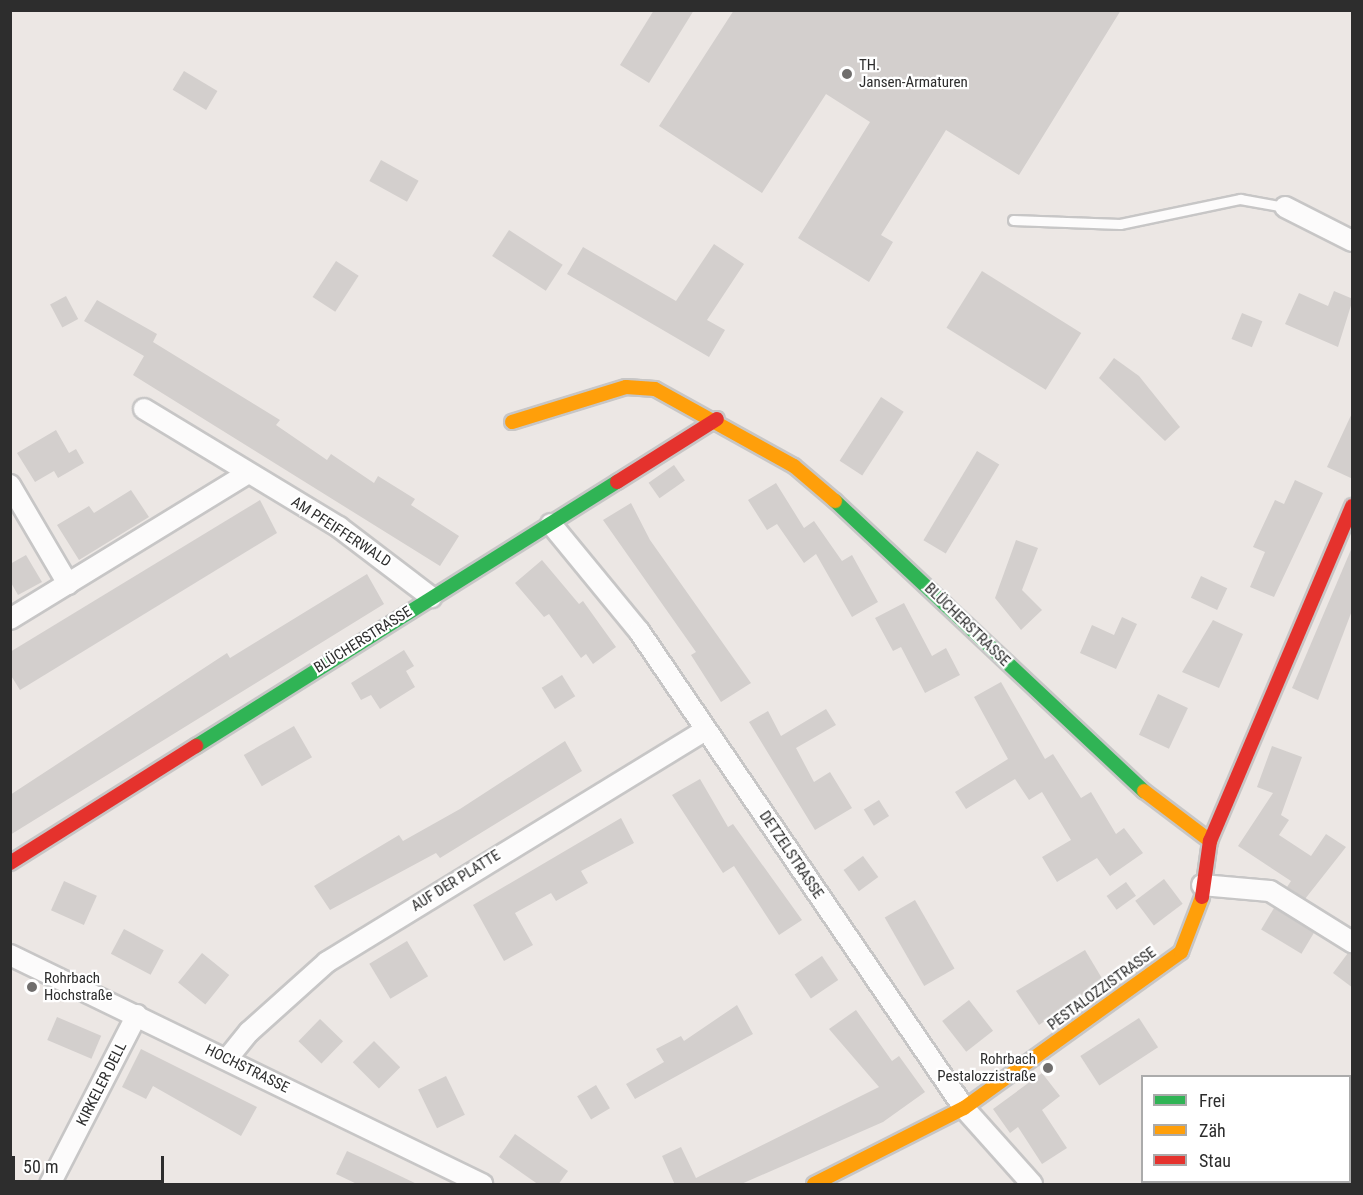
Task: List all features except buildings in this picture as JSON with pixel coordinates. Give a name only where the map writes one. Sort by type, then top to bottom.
[{"type":"street","points":[[1285,207],[1353,241]]},
{"type":"street","name":"BLÜCHERSTRASSE","points":[[512,422],[626,387],[655,389],[717,420],[794,466],[845,509],[1136,785],[1210,841]]},
{"type":"street","name":"AM PFEIFFERWALD","points":[[144,409],[339,527],[431,597]]},
{"type":"street","name":"BLÜCHERSTRASSE","points":[[10,863],[431,597],[717,420]]},
{"type":"street","points":[[10,620],[248,474]]},
{"type":"street","points":[[10,485],[68,584]]},
{"type":"street","name":"PESTALOZZISTRASSE","points":[[814,1185],[964,1108],[1181,952],[1199,914],[1210,841],[1353,506]]},
{"type":"street","name":"DETZELSTRASSE","points":[[551,524],[613,596],[964,1108],[1032,1185]]},
{"type":"street","name":"AUF DER PLATTE","points":[[227,1059],[289,993],[327,962],[705,730]]},
{"type":"street","points":[[1202,885],[1270,891],[1292,900],[1353,942]]},
{"type":"street","name":"HOCHSTRASSE","points":[[10,954],[482,1185]]},
{"type":"street","name":"KIRKELER DELL","points":[[50,1185],[137,1015]]},
{"type":"lane","points":[[1013,220],[1119,224],[1240,199],[1285,207]]},
{"type":"traffic: fast","points":[[196,746],[617,482]]},
{"type":"traffic: fast","points":[[835,501],[1144,791]]},
{"type":"traffic: slow","points":[[512,422],[626,387],[655,389],[794,466],[835,501]]},
{"type":"traffic: slow","points":[[1144,791],[1210,841]]},
{"type":"traffic: slow","points":[[814,1184],[964,1108],[1181,952],[1202,897]]},
{"type":"traffic: jam","points":[[617,482],[717,419]]},
{"type":"traffic: jam","points":[[1202,897],[1210,841],[1352,506]]},
{"type":"traffic: jam","points":[[10,863],[196,746]]},
{"type":"place","name":"TH. Jansen-Armaturen","points":[[847,74]]},
{"type":"place","name":"Rohrbach Hochstraße","points":[[32,987]]},
{"type":"place","name":"Rohrbach Pestalozzistraße","points":[[1048,1068]]}]
